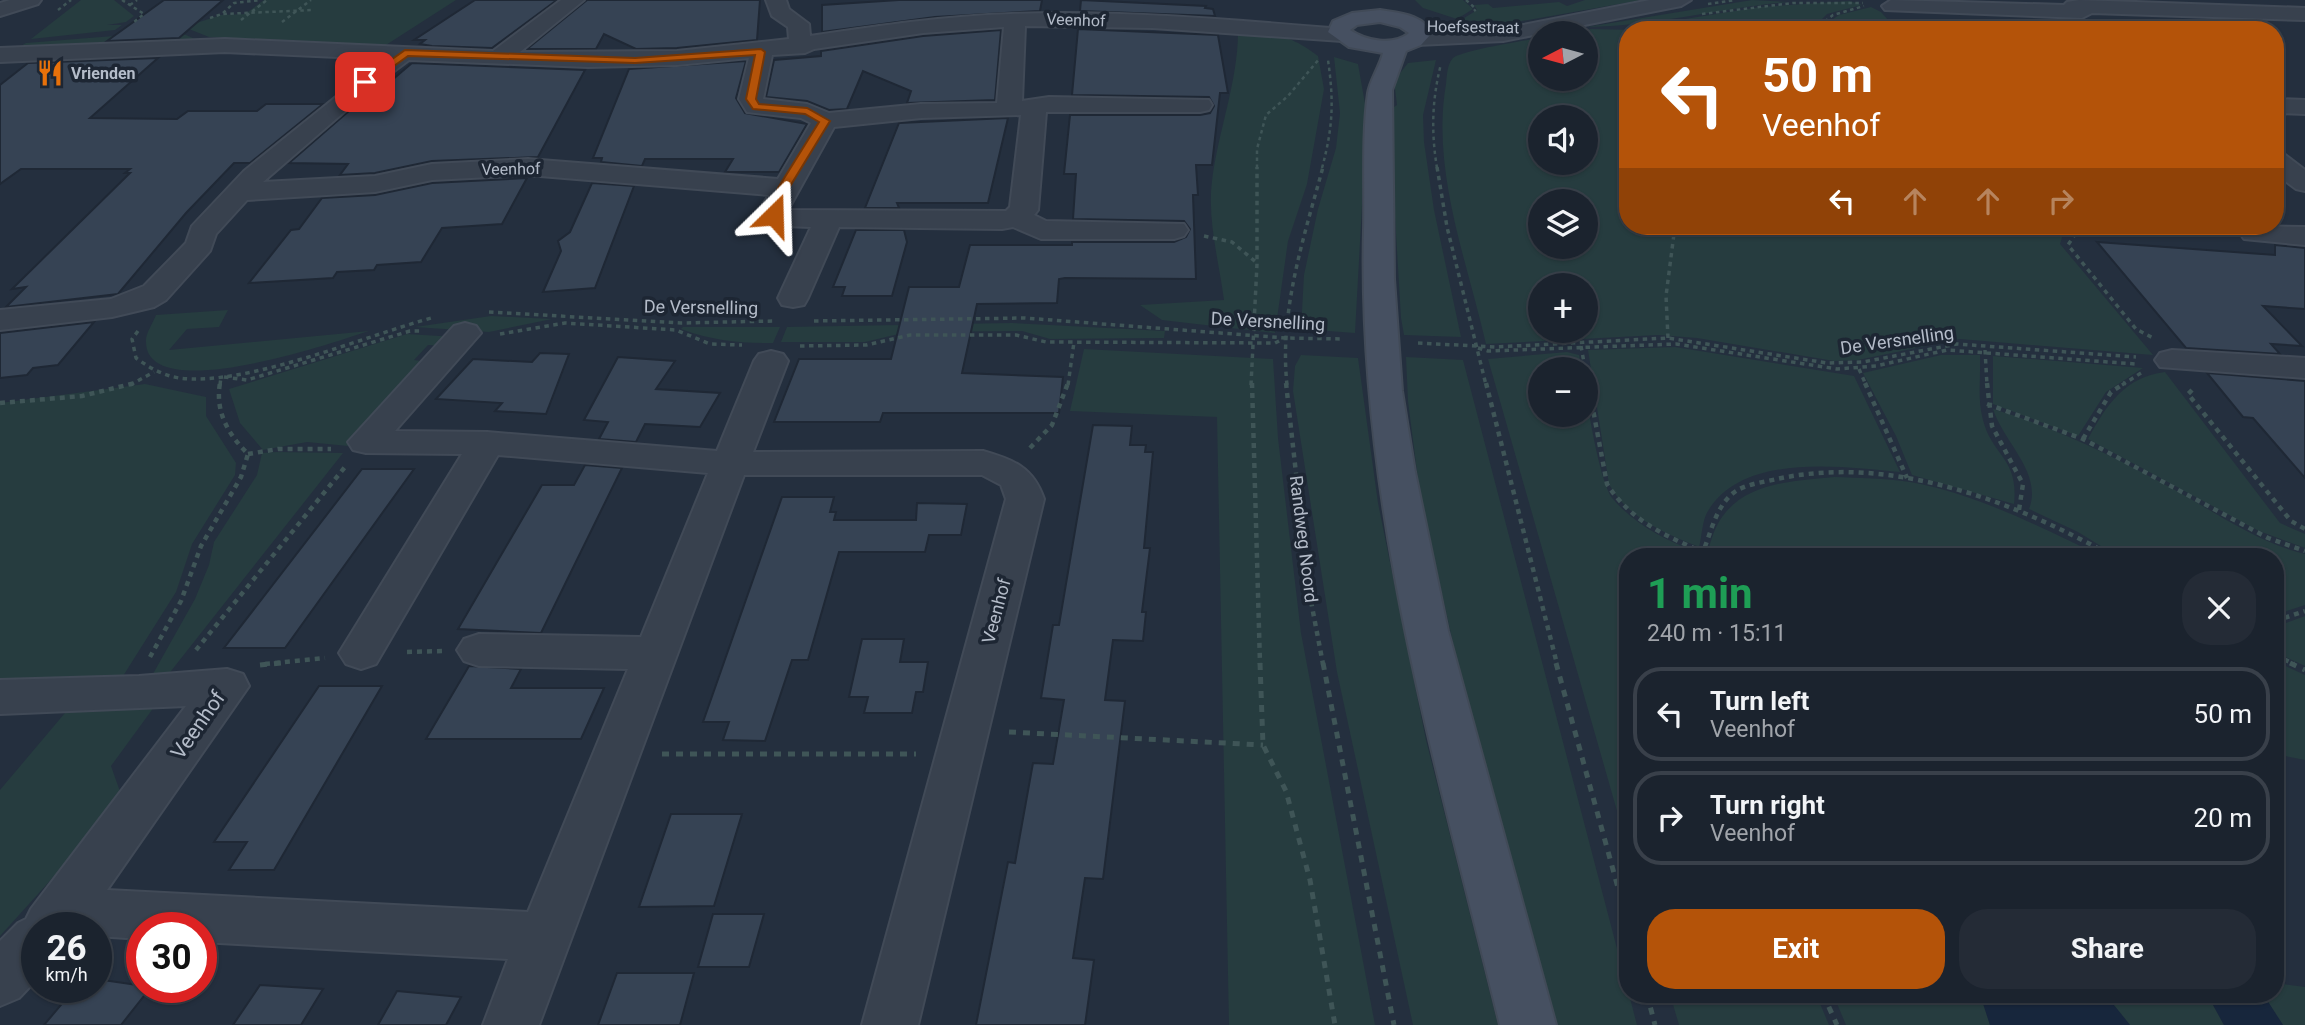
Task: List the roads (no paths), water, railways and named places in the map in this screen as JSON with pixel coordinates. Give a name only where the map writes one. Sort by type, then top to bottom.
[{"type":"main road","points":[[1380,90],[1369,72],[1355,23],[1403,25],[1389,73],[1380,90],[1379,302],[1385,389],[1399,496],[1422,609],[1528,1025]]},
{"type":"street","points":[[0,10],[31,0]]},
{"type":"street","points":[[501,56],[574,0]]},
{"type":"street","points":[[776,0],[779,12],[798,24],[799,37],[804,46]]},
{"type":"street","points":[[1138,22],[1147,0]]},
{"type":"street","name":"Hoefsestraat","points":[[1403,25],[1480,37],[1687,5]]},
{"type":"street","points":[[1884,5],[2074,6],[2305,14]]},
{"type":"street","points":[[2074,6],[2093,21]]},
{"type":"street","points":[[824,121],[784,188],[774,215],[828,220],[1002,221],[1016,217],[1024,210],[1022,108],[1015,20]]},
{"type":"street","name":"Veenhof","points":[[0,55],[195,45],[635,60],[761,52],[910,29],[1015,20],[1239,25],[1355,23]]},
{"type":"street","name":"Veenhof","points":[[1239,25],[1300,32],[1355,23]]},
{"type":"street","points":[[761,52],[751,99],[756,107],[807,111],[824,121],[920,111],[1200,105]]},
{"type":"street","points":[[0,320],[112,308],[144,300],[164,285],[200,245],[202,232],[239,192],[365,82],[405,53]]},
{"type":"street","points":[[2284,106],[2305,107]]},
{"type":"street","name":"Veenhof","points":[[239,192],[375,184],[432,172],[528,167],[784,188]]},
{"type":"street","points":[[2284,167],[2305,183]]},
{"type":"street","points":[[1016,217],[1041,230],[1174,230]]},
{"type":"street","points":[[790,309],[828,220]]},
{"type":"street","points":[[2284,235],[2305,236]]},
{"type":"street","points":[[465,320],[366,442],[487,443],[732,464]]},
{"type":"street","points":[[511,1025],[615,753],[771,361]]},
{"type":"street","points":[[2173,363],[2305,368]]},
{"type":"street","points":[[361,653],[487,443]]},
{"type":"street","name":"Veenhof","points":[[732,464],[983,463],[1005,469],[1021,481],[1025,499],[890,1025]]},
{"type":"street","points":[[479,650],[656,653]]},
{"type":"street","name":"Veenhof","points":[[0,697],[150,692],[227,686],[60,912]]},
{"type":"street","points":[[112,927],[544,937]]},
{"type":"street","name":"Veenhof","points":[[0,980],[21,957]]},
{"type":"water","points":[[1983,1003],[2112,1003],[2130,1025],[1990,1025]]},
{"type":"water","points":[[2212,1003],[2269,1003],[2283,1025],[2224,1025]]},
{"type":"place","name":"Vrienden","points":[[50,73]]}]
